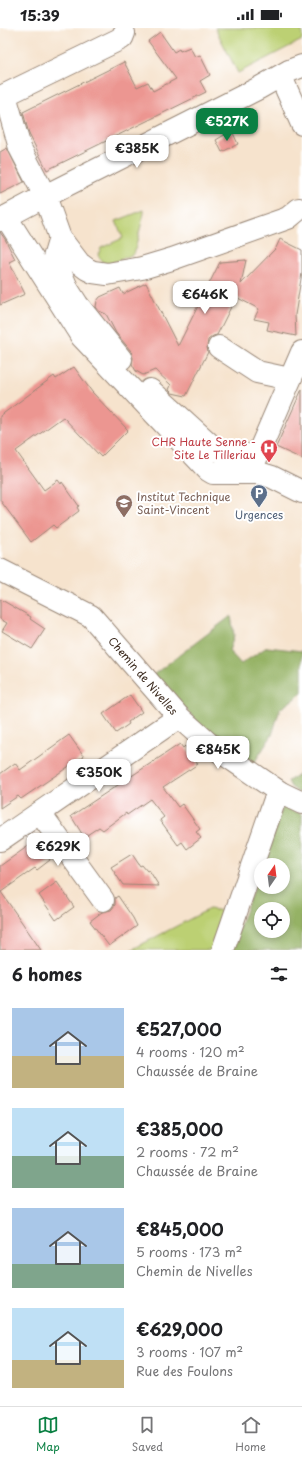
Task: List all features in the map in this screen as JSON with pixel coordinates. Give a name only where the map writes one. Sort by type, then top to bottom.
[{"type":"street","points":[[124,33],[122,38],[5,95],[20,148],[45,196],[60,238],[79,263],[93,272],[107,274],[142,268],[288,218],[301,206]]},
{"type":"street","points":[[254,463],[213,473],[208,470],[82,337],[3,218],[281,77],[289,71],[302,66]]},
{"type":"street","points":[[281,77],[302,124]]},
{"type":"street","points":[[60,238],[54,258],[68,290],[87,318],[127,366],[148,388],[216,450],[254,463],[265,474],[302,492]]},
{"type":"street","points":[[219,347],[257,372],[290,379]]},
{"type":"street","points":[[254,463],[302,352]]},
{"type":"street","name":"Chemin de Nivelles","points":[[0,570],[91,616],[179,717],[208,743],[281,793],[302,803]]},
{"type":"street","points":[[0,840],[179,717]]},
{"type":"street","points":[[223,950],[274,802],[281,793]]},
{"type":"street","points":[[40,813],[103,900]]},
{"type":"green space","points":[[215,28],[302,28],[302,40],[238,73]]},
{"type":"green space","points":[[144,210],[134,254],[109,264],[103,263],[98,255],[101,248],[123,238],[116,221]]},
{"type":"green space","points":[[231,616],[234,635],[229,651],[241,664],[267,647],[302,651],[302,693],[280,709],[272,735],[252,766],[209,734],[153,675]]},
{"type":"green space","points":[[302,773],[302,795],[291,787],[288,781]]},
{"type":"green space","points":[[283,806],[302,814],[302,950],[231,950],[254,887],[254,894],[290,894],[290,858],[264,858]]},
{"type":"green space","points":[[209,909],[231,912],[214,950],[131,950]]},
{"type":"building","points":[[160,32],[174,52],[179,49],[180,51],[190,47],[195,57],[200,55],[210,75],[200,81],[206,92],[47,170],[29,134],[23,112],[124,62],[137,87],[148,82],[153,91],[176,79],[148,41]]},
{"type":"building","points":[[233,133],[238,144],[222,152],[216,140],[226,134]]},
{"type":"building","points":[[7,148],[24,182],[0,194],[0,152]]},
{"type":"building","points":[[0,232],[15,259],[9,262],[25,294],[0,305]]},
{"type":"building","points":[[280,239],[302,250],[302,273],[295,315],[296,336],[267,330],[269,322],[254,319],[259,309],[236,297],[217,335],[208,340],[208,352],[186,396],[172,393],[169,390],[171,385],[155,370],[143,375],[136,371],[132,364],[133,358],[131,351],[116,333],[106,314],[99,311],[96,307],[97,301],[100,297],[120,288],[123,294],[146,283],[178,346],[220,262],[246,260],[241,284],[276,248]]},
{"type":"building","points":[[74,367],[92,392],[128,430],[101,457],[63,417],[16,451],[44,490],[58,480],[61,484],[62,482],[79,506],[77,507],[79,511],[56,528],[53,525],[31,542],[0,500],[0,416],[54,376],[56,379]]},
{"type":"building","points":[[302,389],[302,459],[276,447]]},
{"type":"building","points":[[0,599],[31,617],[30,619],[45,629],[32,649],[2,631],[7,623],[0,619]]},
{"type":"building","points":[[130,695],[142,712],[116,733],[103,714]]},
{"type":"building","points":[[69,735],[84,756],[21,799],[18,796],[0,808],[0,774],[15,763],[20,770]]},
{"type":"building","points":[[180,744],[183,748],[185,746],[198,764],[163,787],[178,807],[182,804],[200,829],[196,832],[201,838],[187,849],[182,842],[178,845],[160,820],[164,817],[150,799],[127,815],[126,813],[103,830],[99,827],[84,837],[71,816]]},
{"type":"building","points":[[31,844],[35,851],[41,846],[50,860],[37,870],[35,868],[1,892],[41,950],[0,950],[0,866]]},
{"type":"building","points":[[132,854],[140,866],[142,865],[147,871],[149,870],[159,886],[123,885],[111,867]]},
{"type":"building","points":[[57,882],[74,907],[56,920],[39,895]]},
{"type":"building","points":[[118,896],[137,926],[109,946],[90,921],[102,912],[111,910],[115,905],[115,898]]},
{"type":"place","name":"CHR Haute Senne - Site Le Tilleriau","points":[[269,463]]},
{"type":"place","name":"Urgences","points":[[259,508]]},
{"type":"place","name":"Institut Technique Saint-Vincent","points":[[124,518]]}]
